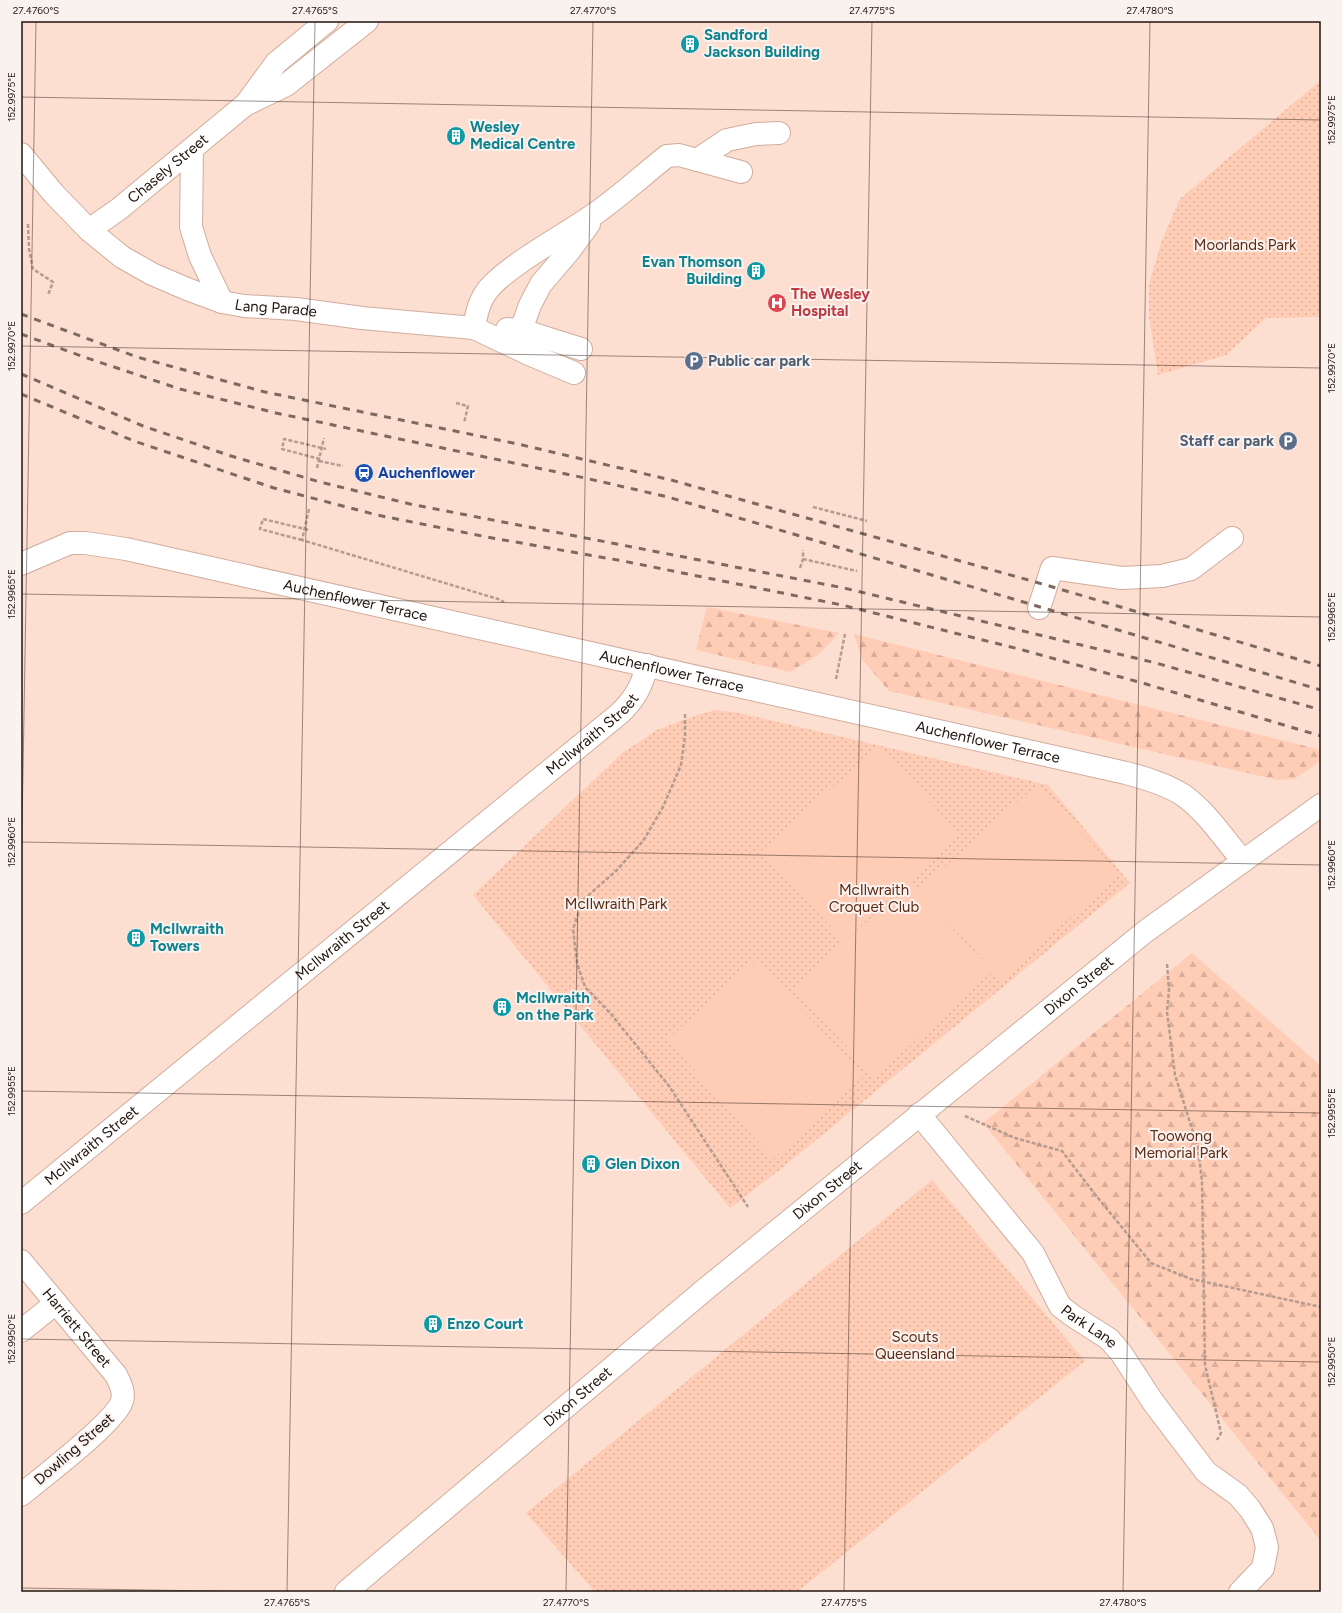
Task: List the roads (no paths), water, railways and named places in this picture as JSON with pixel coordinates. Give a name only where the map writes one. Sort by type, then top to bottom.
[{"type":"street","name":"Chasely Street","points":[[89,230],[119,209],[246,104],[276,63],[327,21]]},
{"type":"street","name":"Chasely Street","points":[[246,104],[286,85],[367,21]]},
{"type":"street","points":[[697,160],[727,140],[756,134],[779,133]]},
{"type":"street","points":[[192,149],[191,227],[200,256],[222,302]]},
{"type":"street","name":"Lang Parade","points":[[21,154],[54,194],[89,230],[122,257],[152,274],[222,302],[244,306],[296,309],[362,318],[474,328],[574,373]]},
{"type":"street","points":[[581,349],[521,330],[474,328],[477,309],[482,298],[493,284],[514,268],[596,213],[667,156],[679,155],[741,172]]},
{"type":"street","points":[[521,330],[530,305],[541,284],[570,250],[596,213]]},
{"type":"street","points":[[1039,608],[1052,568],[1122,578],[1162,576],[1191,569],[1232,538]]},
{"type":"street","name":"Auchenflower Terrace","points":[[21,564],[70,543],[86,543],[126,549],[1111,769],[1155,781],[1182,794],[1201,810],[1243,861]]},
{"type":"street","name":"McIlwraith Street","points":[[21,1203],[619,714],[639,692],[644,681],[646,665]]},
{"type":"street","name":"Dixon Street","points":[[346,1592],[702,1292],[1146,930],[1321,805]]},
{"type":"street","name":"Park Lane","points":[[919,1114],[1033,1254],[1060,1306],[1109,1339],[1121,1353],[1153,1402],[1206,1472],[1238,1494],[1250,1509],[1262,1528],[1267,1547],[1263,1568],[1240,1592]]},
{"type":"street","name":"Harriett Street","points":[[21,1260],[116,1375],[122,1387],[122,1400]]},
{"type":"street","points":[[21,1331],[56,1303]]},
{"type":"street","name":"Dowling Street","points":[[21,1495],[111,1419],[122,1400]]},
{"type":"railway","points":[[21,314],[137,357],[265,392],[518,444],[671,480],[1046,585],[1321,666]]},
{"type":"railway","points":[[21,334],[180,389],[276,413],[668,497],[1321,690]]},
{"type":"railway","points":[[21,374],[143,426],[231,456],[320,482],[410,504],[844,588],[1156,663],[1321,710]]},
{"type":"railway","points":[[21,394],[134,441],[274,488],[377,515],[487,537],[623,561],[842,605],[1019,649],[1146,684],[1321,736]]},
{"type":"place","name":"Sandford Jackson Building","points":[[690,44]]},
{"type":"place","name":"Wesley Medical Centre","points":[[456,136]]},
{"type":"place","name":"Evan Thomson Building","points":[[756,271]]},
{"type":"place","name":"The Wesley Hospital","points":[[777,303]]},
{"type":"place","name":"Public car park","points":[[694,361]]},
{"type":"place","name":"Staff car park","points":[[1288,441]]},
{"type":"place","name":"Auchenflower","points":[[364,473]]},
{"type":"place","name":"McIlwraith Towers","points":[[136,938]]},
{"type":"place","name":"McIlwraith on the Park","points":[[502,1007]]},
{"type":"place","name":"Glen Dixon","points":[[591,1164]]},
{"type":"place","name":"Enzo Court","points":[[433,1324]]},
{"type":"park label","name":"Moorlands Park","points":[[1245,245]]},
{"type":"park label","name":"McIlwraith Croquet Club","points":[[874,898]]},
{"type":"park label","name":"McIlwraith Park","points":[[616,904]]},
{"type":"park label","name":"Toowong Memorial Park","points":[[1181,1144]]},
{"type":"park label","name":"Scouts Queensland","points":[[915,1346]]}]
